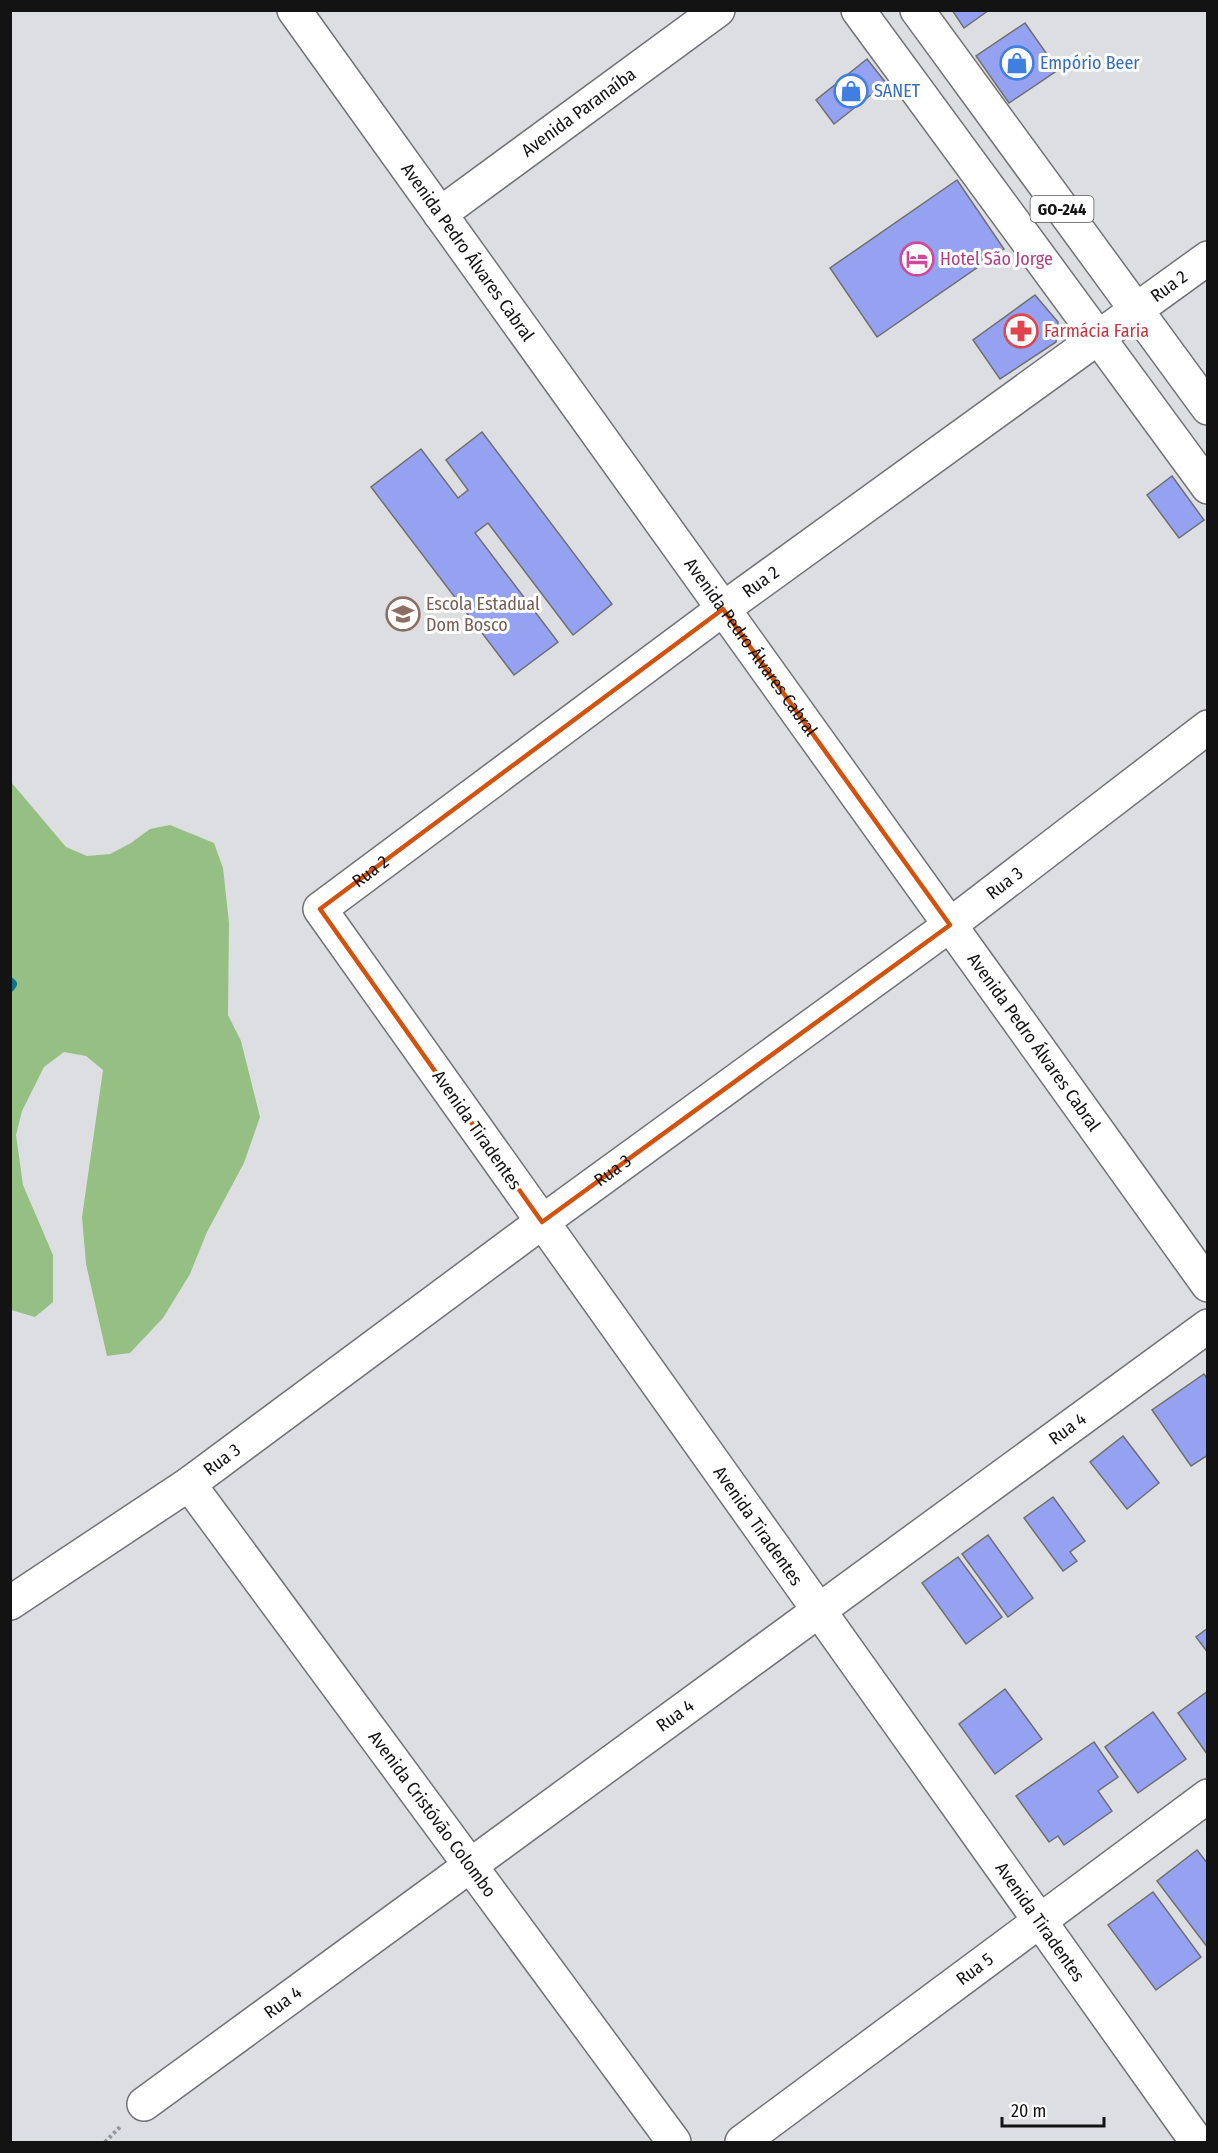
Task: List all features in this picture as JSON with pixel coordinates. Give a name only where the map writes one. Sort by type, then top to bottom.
[{"type":"street","name":"Avenida Pedro Álvares Cabral","points":[[294,10],[1208,1285]]},
{"type":"street","name":"Avenida Paranaíba","points":[[440,214],[718,10]]},
{"type":"street","name":"GO-244","points":[[858,10],[1208,487]]},
{"type":"street","name":"GO-244","points":[[917,10],[1208,408]]},
{"type":"street","name":"Rua 2","points":[[320,909],[723,609],[1208,258]]},
{"type":"street","name":"Rua 3","points":[[10,1603],[189,1484],[542,1222],[950,925],[1208,727]]},
{"type":"street","name":"Avenida Tiradentes","points":[[320,909],[1197,2142]]},
{"type":"street","name":"Rua 4","points":[[144,2104],[1208,1326]]},
{"type":"street","name":"Avenida Cristóvão Colombo","points":[[189,1484],[674,2142]]},
{"type":"street","name":"Rua 5","points":[[742,2142],[1208,1796]]},
{"type":"highlighted area","points":[[723,609],[950,925],[542,1222],[320,909]]},
{"type":"green space","points":[[11,782],[66,847],[87,856],[110,854],[131,843],[150,829],[170,825],[214,843],[223,868],[229,923],[228,1015],[241,1041],[260,1117],[244,1163],[207,1232],[190,1274],[163,1318],[130,1353],[107,1356],[86,1264],[82,1217],[103,1070],[86,1056],[64,1052],[44,1067],[22,1111],[16,1135],[23,1185],[53,1255],[53,1302],[35,1317],[11,1310]]},
{"type":"building","points":[[952,10],[989,10],[964,28]]},
{"type":"building","name":"Empório Beer","points":[[1025,23],[1058,70],[1009,103],[976,56]]},
{"type":"building","name":"SANET","points":[[867,59],[886,83],[834,124],[816,100]]},
{"type":"building","name":"Hotel São Jorge","points":[[957,180],[1004,249],[877,337],[830,268]]},
{"type":"building","name":"Farmácia Faria","points":[[1035,295],[1058,322],[1056,342],[1000,379],[973,340]]},
{"type":"building","points":[[482,432],[612,604],[573,635],[488,523],[475,533],[558,642],[514,675],[371,487],[421,449],[458,498],[468,490],[446,460]]},
{"type":"building","points":[[1172,476],[1204,520],[1179,538],[1147,495]]},
{"type":"building","points":[[1204,1374],[1208,1380],[1208,1455],[1191,1466],[1152,1410]]},
{"type":"building","points":[[1123,1436],[1159,1483],[1127,1509],[1090,1462]]},
{"type":"building","points":[[1053,1497],[1085,1541],[1070,1552],[1077,1561],[1063,1571],[1024,1518]]},
{"type":"building","points":[[988,1535],[1033,1598],[1008,1617],[962,1554]]},
{"type":"building","points":[[958,1557],[1002,1617],[966,1644],[922,1583]]},
{"type":"building","points":[[1208,1628],[1208,1653],[1196,1637]]},
{"type":"building","points":[[1005,1689],[1042,1739],[995,1774],[959,1724]]},
{"type":"building","points":[[1208,1691],[1208,1754],[1207,1754],[1178,1713]]},
{"type":"building","points":[[1153,1712],[1186,1759],[1138,1793],[1105,1747]]},
{"type":"building","points":[[1094,1742],[1118,1777],[1098,1791],[1112,1811],[1064,1845],[1058,1836],[1049,1842],[1016,1796]]},
{"type":"building","points":[[1197,1850],[1208,1864],[1208,1948],[1157,1881]]},
{"type":"building","points":[[1153,1892],[1201,1957],[1156,1990],[1108,1925]]},
{"type":"waterway","points":[[10,982],[12,984],[10,987]]},
{"type":"place","name":"Empório Beer","points":[[1017,63]]},
{"type":"place","name":"SANET","points":[[851,91]]},
{"type":"place","name":"Hotel São Jorge","points":[[917,259]]},
{"type":"place","name":"Farmácia Faria","points":[[1021,331]]},
{"type":"place","name":"Escola Estadual Dom Bosco","points":[[403,614]]}]
